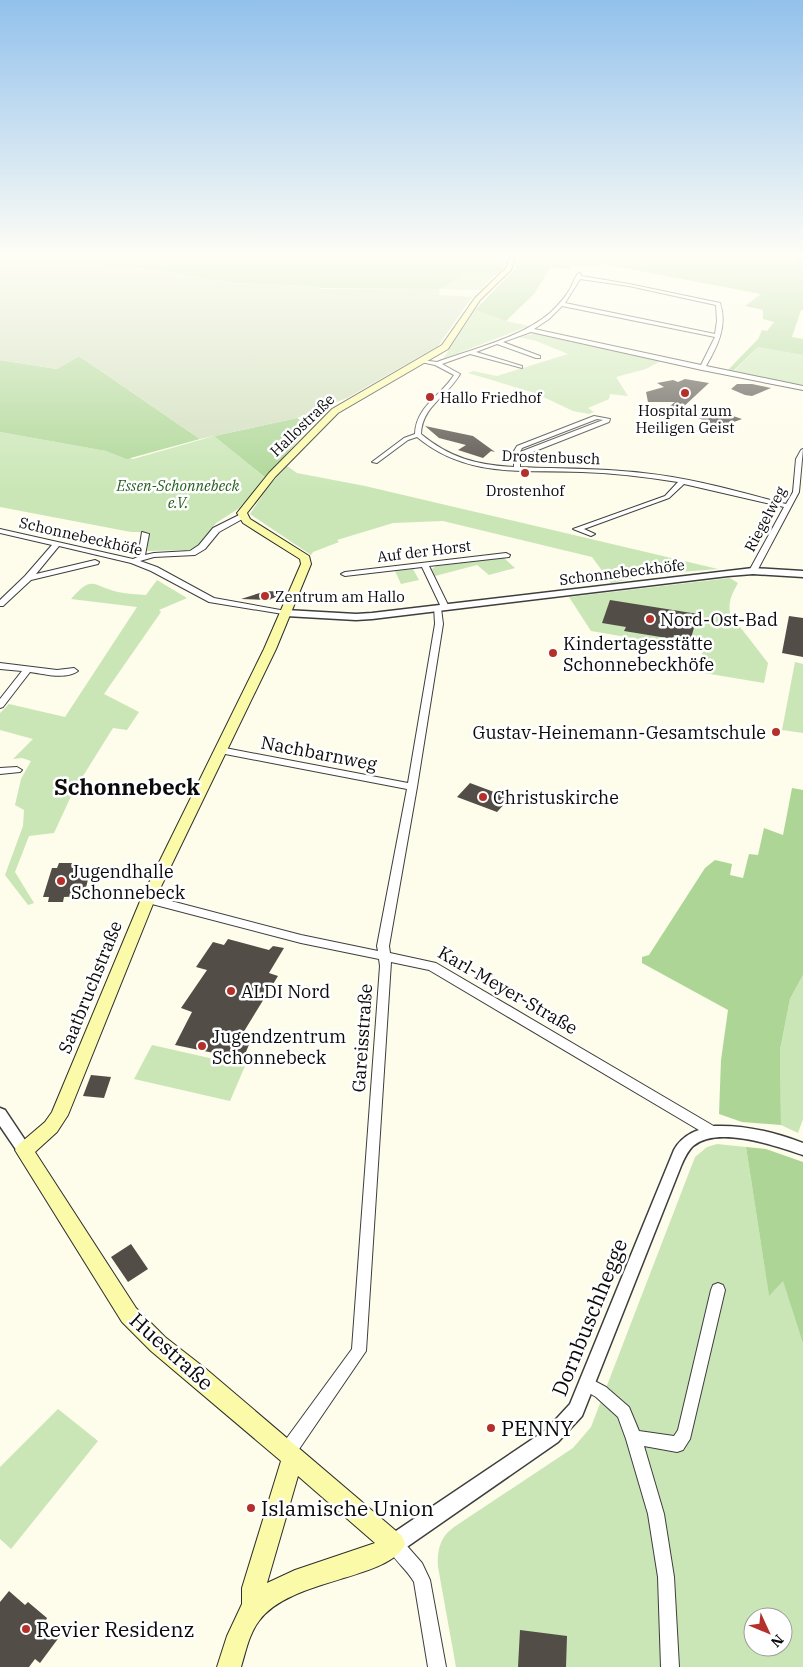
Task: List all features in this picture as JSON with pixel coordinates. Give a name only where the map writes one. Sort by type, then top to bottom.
[{"type":"main road","name":"Hallostraße","points":[[242,517],[245,508],[260,489],[335,411],[423,361],[449,342],[453,336]]},
{"type":"main road","points":[[242,517],[304,558],[306,564],[286,613]]},
{"type":"main road","name":"Saatbruchstraße","points":[[24,1150],[50,1127],[59,1115],[148,899],[286,613]]},
{"type":"main road","name":"Huestraße","points":[[24,1150],[129,1315],[158,1344],[394,1544]]},
{"type":"main road","points":[[254,1608],[254,1588],[290,1454]]},
{"type":"main road","points":[[229,1667],[242,1629],[254,1608],[283,1587],[303,1578],[373,1556],[394,1544]]},
{"type":"street","points":[[437,364],[515,336]]},
{"type":"street","points":[[557,336],[803,388]]},
{"type":"street","points":[[702,368],[712,352],[718,336]]},
{"type":"street","points":[[497,342],[538,356]]},
{"type":"street","points":[[470,352],[520,367]]},
{"type":"street","points":[[374,462],[406,439],[418,435],[418,422],[421,414],[457,374],[437,364],[423,361]]},
{"type":"street","points":[[517,456],[607,419],[596,417],[519,447],[517,456],[517,470]]},
{"type":"street","name":"Drostenbusch","points":[[418,435],[430,447],[454,459],[493,468],[616,472],[682,482],[787,506]]},
{"type":"street","name":"Riegelweg","points":[[753,571],[787,506],[800,487],[798,459],[803,451]]},
{"type":"street","points":[[591,534],[577,529],[667,497],[682,482]]},
{"type":"street","points":[[133,561],[141,557],[192,553],[202,547],[216,530],[242,517]]},
{"type":"street","name":"Schonnebeckhöfe","points":[[0,531],[133,561],[154,569],[212,600],[286,613],[356,617],[753,571],[803,574]]},
{"type":"street","points":[[141,557],[145,534]]},
{"type":"street","points":[[0,604],[28,578],[57,544]]},
{"type":"street","name":"Auf der Horst","points":[[345,574],[506,555]]},
{"type":"street","points":[[28,578],[95,562]]},
{"type":"street","points":[[425,565],[441,608]]},
{"type":"street","points":[[0,594],[9,595]]},
{"type":"street","name":"Gareisstraße","points":[[290,1454],[358,1351],[386,966],[384,955],[385,936],[441,608]]},
{"type":"street","points":[[0,666],[57,673],[74,671]]},
{"type":"street","points":[[0,705],[27,670]]},
{"type":"street","name":"Nachbarnweg","points":[[220,750],[412,786]]},
{"type":"street","points":[[0,771],[17,770]]},
{"type":"street","name":"Karl-Meyer-Straße","points":[[148,899],[292,937],[423,963],[441,971],[713,1132],[765,1136],[803,1149]]},
{"type":"street","name":"Huestraße","points":[[0,1114],[24,1150]]},
{"type":"street","name":"Dornbuschhegge","points":[[394,1544],[552,1436],[576,1410],[681,1150],[693,1138],[713,1132]]},
{"type":"street","points":[[634,1439],[642,1437],[666,1444],[676,1444],[685,1434],[718,1290]]},
{"type":"street","points":[[587,1384],[601,1392],[624,1412],[656,1514],[666,1577],[670,1667]]},
{"type":"street","points":[[394,1544],[416,1569],[422,1580],[437,1667]]},
{"type":"green space","points":[[0,336],[445,336],[438,346],[347,398],[297,418],[200,439],[79,356],[57,369],[0,360]]},
{"type":"green space","points":[[458,336],[503,336],[443,359]]},
{"type":"green space","points":[[550,336],[661,361],[646,369],[616,377],[628,396],[610,394],[609,399],[588,408],[594,412],[589,414],[573,411],[535,393],[468,373],[473,371],[497,376],[568,354],[536,341],[519,337]]},
{"type":"green space","points":[[759,336],[792,336],[803,339],[803,355],[758,347],[733,371],[728,370]]},
{"type":"green space","points":[[758,347],[803,355],[803,385],[733,372]]},
{"type":"green space","points":[[79,356],[200,439],[127,459],[106,451],[0,432],[0,360],[57,369]]},
{"type":"green space","points":[[297,418],[310,426],[266,478],[214,436]]},
{"type":"green space","name":"Essen-Schonnebeck e.V.","points":[[0,432],[106,451],[133,459],[214,436],[266,478],[238,509],[216,523],[198,547],[189,550],[147,551],[149,532],[131,532],[0,507]]},
{"type":"green space","points":[[287,466],[297,473],[365,486],[718,569],[668,573],[667,571],[611,583],[592,557],[443,521],[393,523],[337,540],[339,542],[313,552],[311,555],[250,514],[268,487]]},
{"type":"green space","points":[[504,558],[515,568],[489,575],[477,565],[435,576],[432,569],[436,566]]},
{"type":"green space","points":[[413,569],[419,580],[401,584],[395,571]]},
{"type":"green space","points":[[730,578],[738,583],[731,598],[730,614],[768,663],[764,683],[698,672],[703,650],[591,631],[569,597]]},
{"type":"green space","points":[[157,580],[187,598],[159,610],[161,612],[104,694],[139,712],[127,730],[113,728],[73,792],[54,833],[29,836],[15,872],[34,903],[28,905],[5,875],[23,826],[24,810],[15,805],[21,779],[31,761],[22,758],[13,759],[33,739],[0,730],[0,713],[9,704],[65,717],[137,607],[71,599],[78,591],[89,584],[128,594],[146,595]]},
{"type":"green space","points":[[795,662],[803,664],[803,733],[782,730]]},
{"type":"green space","points":[[792,788],[803,790],[803,975],[790,999],[780,1050],[781,1125],[742,1122],[719,1114],[721,1060],[728,1010],[642,963],[642,957],[649,955],[705,868],[715,860],[732,864],[730,875],[743,878],[749,854],[758,855],[764,828],[783,835]]},
{"type":"green space","points":[[803,975],[803,1119],[798,1133],[781,1125],[780,1050],[790,999]]},
{"type":"green space","points":[[152,1045],[245,1066],[230,1101],[134,1079]]},
{"type":"green space","points":[[717,1144],[746,1147],[769,1295],[783,1280],[803,1344],[803,1667],[456,1667],[438,1567],[440,1544],[445,1535],[454,1527],[573,1448],[591,1427],[695,1157],[707,1147]]},
{"type":"green space","points":[[746,1147],[766,1149],[803,1162],[803,1344],[783,1281],[769,1296]]},
{"type":"green space","points":[[58,1409],[98,1441],[11,1549],[0,1539],[0,1467]]},
{"type":"building","name":"Hospital zum Heiligen Geist","points":[[685,379],[709,383],[681,409],[670,406],[675,402],[648,402],[646,392],[664,387],[657,383],[673,380],[678,382]]},
{"type":"building","points":[[737,384],[752,384],[771,388],[752,396],[731,389]]},
{"type":"building","points":[[716,412],[742,419],[723,426],[709,423],[699,418]]},
{"type":"building","points":[[425,426],[473,436],[495,452],[491,451],[483,458],[458,450],[466,445],[439,438]]},
{"type":"building","name":"Zentrum am Hallo","points":[[266,591],[286,592],[269,600],[241,599]]},
{"type":"building","name":"Nord-Ost-Bad","points":[[610,600],[698,614],[691,638],[674,635],[673,639],[624,631],[626,627],[602,623]]},
{"type":"building","points":[[789,616],[803,618],[803,657],[782,653]]},
{"type":"building","name":"Christuskirche","points":[[470,783],[510,798],[497,812],[457,797]]},
{"type":"building","name":"Jugendhalle Schonnebeck","points":[[59,863],[74,863],[72,867],[91,867],[84,896],[64,897],[63,902],[48,902],[49,897],[43,897],[52,868],[57,868]]},
{"type":"building","name":"ALDI Nord","points":[[228,939],[269,950],[273,946],[284,948],[269,973],[278,976],[243,1033],[253,1035],[243,1059],[175,1045],[192,1012],[181,1008],[207,970],[196,967],[213,942],[224,945]]},
{"type":"building","points":[[91,1075],[111,1077],[104,1098],[83,1096]]},
{"type":"building","points":[[131,1244],[148,1269],[128,1282],[111,1257]]},
{"type":"building","name":"Revier Residenz","points":[[9,1591],[25,1605],[28,1602],[47,1618],[45,1622],[60,1636],[40,1663],[35,1659],[29,1667],[0,1667],[0,1602]]},
{"type":"building","points":[[520,1630],[567,1636],[566,1667],[518,1667]]},
{"type":"place","name":"Hospital zum Heiligen Geist","points":[[685,393]]},
{"type":"place","name":"Hallo Friedhof","points":[[430,397]]},
{"type":"place","name":"Drostenhof","points":[[525,473]]},
{"type":"place","name":"Zentrum am Hallo","points":[[265,596]]},
{"type":"place","name":"Nord-Ost-Bad","points":[[650,619]]},
{"type":"place","name":"Kindertagesstätte Schonnebeckhöfe","points":[[553,653]]},
{"type":"place","name":"Gustav-Heinemann-Gesamtschule","points":[[776,732]]},
{"type":"place","name":"Christuskirche","points":[[483,797]]},
{"type":"place","name":"Jugendhalle Schonnebeck","points":[[61,881]]},
{"type":"place","name":"ALDI Nord","points":[[231,991]]},
{"type":"place","name":"Jugendzentrum Schonnebeck","points":[[202,1046]]},
{"type":"place","name":"PENNY","points":[[491,1428]]},
{"type":"place","name":"Islamische Union","points":[[251,1508]]},
{"type":"place","name":"Revier Residenz","points":[[26,1629]]},
{"type":"district","name":"Schonnebeck","points":[[127,786]]}]
